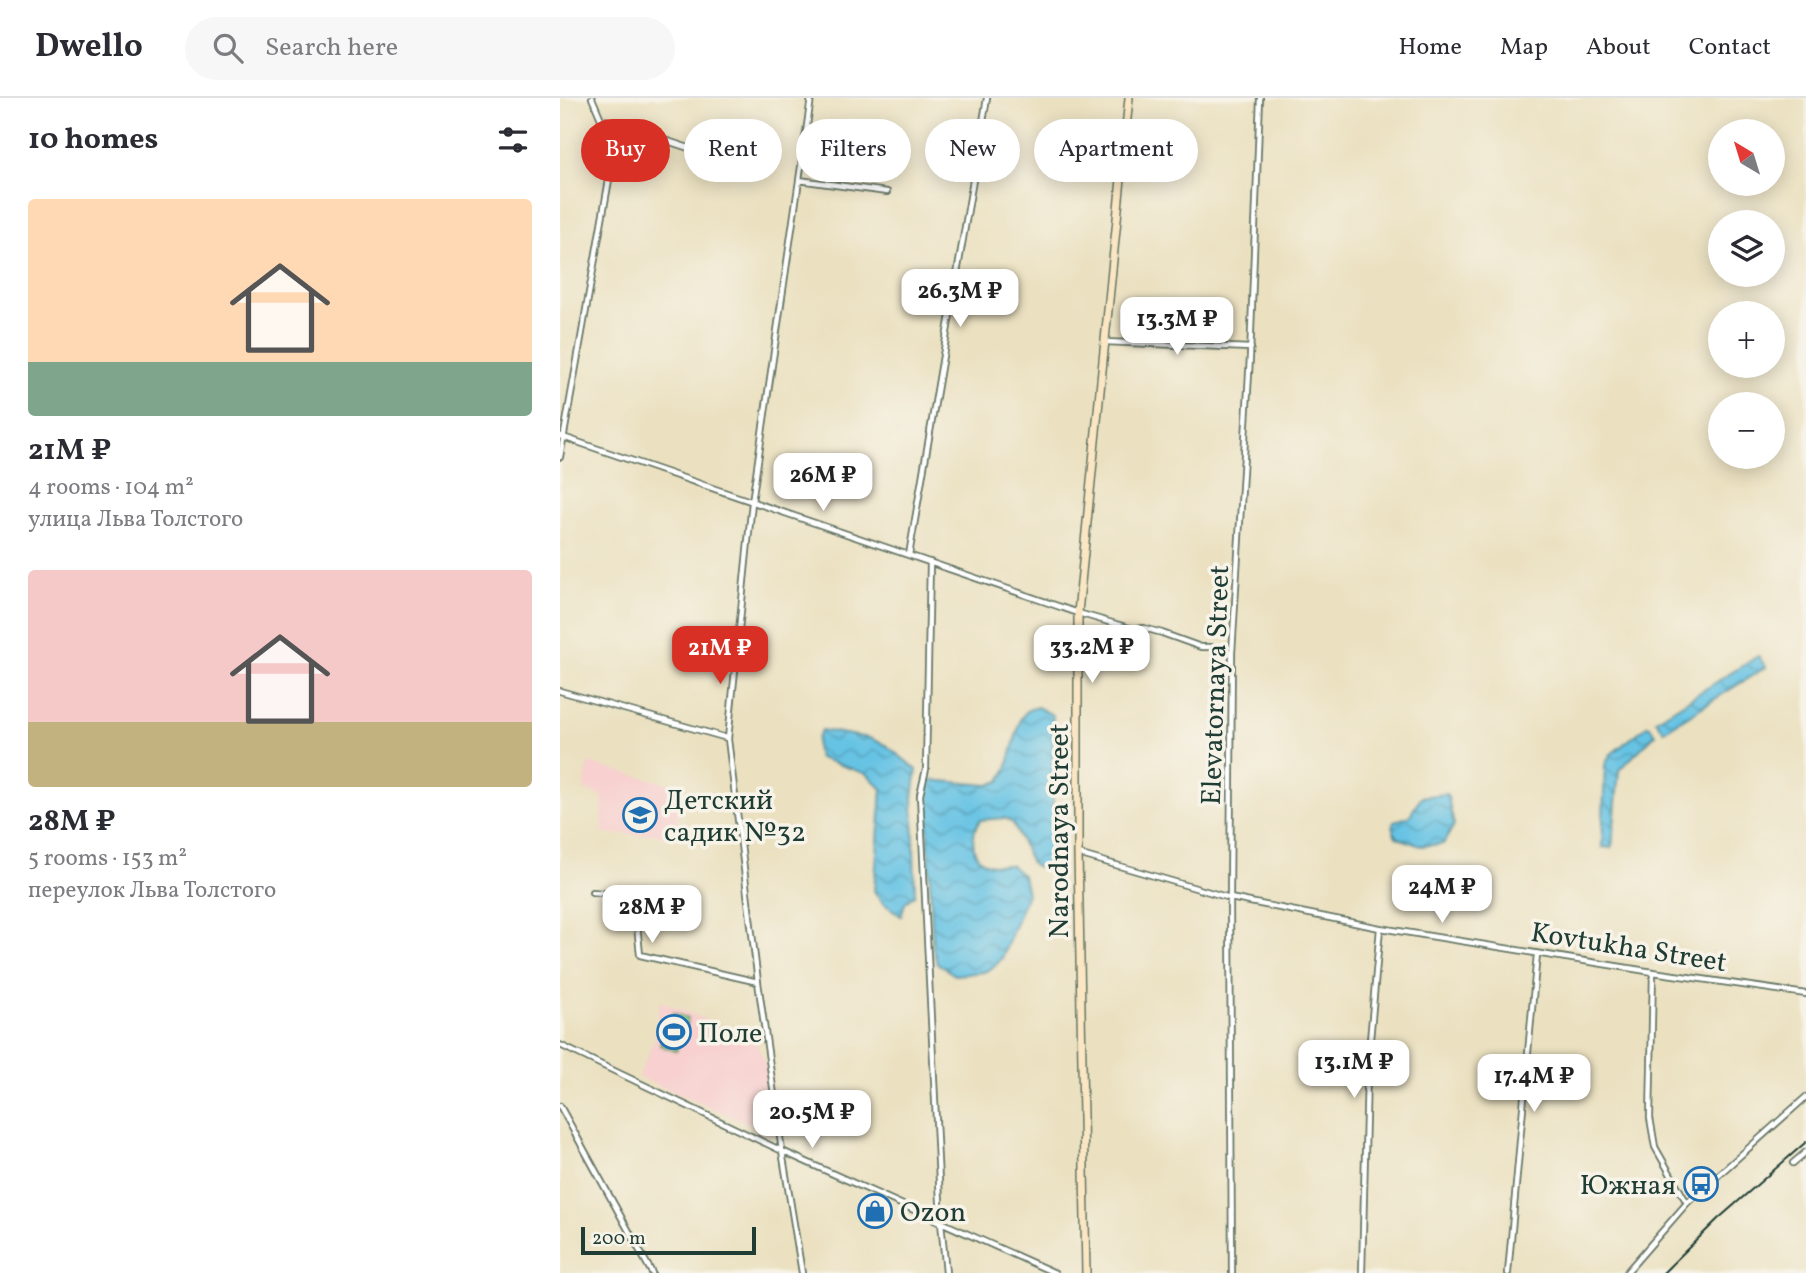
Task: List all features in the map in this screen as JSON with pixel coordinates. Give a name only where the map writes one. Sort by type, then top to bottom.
[{"type":"main road","name":"Narodnaya Street","points":[[1086,1273],[1078,854],[1078,613],[1129,98]]},
{"type":"street","points":[[592,98],[601,119]]},
{"type":"street","points":[[808,119],[811,98]]},
{"type":"street","points":[[909,555],[987,98]]},
{"type":"street","name":"Elevatornaya Street","points":[[1232,1273],[1232,653],[1251,348],[1260,98]]},
{"type":"street","points":[[560,457],[609,182]]},
{"type":"street","points":[[799,182],[752,502],[728,738],[758,982],[802,1273]]},
{"type":"street","points":[[814,182],[887,192]]},
{"type":"street","points":[[1105,342],[1251,348]]},
{"type":"street","points":[[562,436],[1078,613],[1133,629],[1144,628],[1162,633],[1201,648],[1211,647],[1232,653]]},
{"type":"street","points":[[930,562],[926,769],[920,795],[941,1222],[946,1273]]},
{"type":"street","points":[[560,691],[728,738]]},
{"type":"street","name":"Kovtukha Street","points":[[1078,854],[1230,898],[1380,928],[1806,994]]},
{"type":"street","points":[[592,892],[634,894],[640,956],[758,982]]},
{"type":"street","points":[[1362,1273],[1367,1074],[1380,928]]},
{"type":"street","points":[[1508,1273],[1537,954]]},
{"type":"street","points":[[1653,972],[1650,1118],[1655,1147],[1687,1203]]},
{"type":"street","points":[[560,1045],[782,1151],[1055,1273]]},
{"type":"street","points":[[1626,1273],[1687,1203],[1806,1097]]},
{"type":"street","points":[[560,1106],[652,1273]]},
{"type":"street","points":[[1793,1163],[1806,1152]]},
{"type":"shaded area","name":"Детский садик №32","points":[[588,763],[680,787],[676,835],[603,834],[602,796],[584,790]]},
{"type":"shaded area","points":[[660,1001],[755,1040],[772,1076],[767,1131],[638,1077],[654,1041]]},
{"type":"green space","name":"Поле","points":[[673,1013],[688,1019],[676,1051],[660,1045]]},
{"type":"water","points":[[1758,656],[1766,667],[1664,731],[1656,720]]},
{"type":"water","points":[[1037,707],[1053,715],[1053,855],[1050,864],[1038,868],[1031,863],[1013,823],[1005,818],[980,820],[974,838],[977,856],[988,864],[1011,865],[1023,876],[1027,894],[1002,958],[995,966],[984,972],[955,975],[937,963],[933,949],[926,788],[929,780],[989,785],[1000,781],[1007,768],[1021,718],[1028,710]]},
{"type":"water","points":[[1648,725],[1656,734],[1619,770],[1612,848],[1602,847],[1605,765],[1610,755]]},
{"type":"water","points":[[822,730],[869,738],[886,745],[917,770],[913,797],[915,894],[905,903],[901,916],[882,902],[874,891],[882,789],[867,774],[819,758],[816,744]]},
{"type":"water","points":[[1446,794],[1454,825],[1443,844],[1420,846],[1396,837],[1393,830],[1394,821],[1409,817],[1421,797]]},
{"type":"railway","points":[[1663,1273],[1718,1219],[1806,1142]]},
{"type":"place","name":"Детский садик №32","points":[[640,815]]},
{"type":"place","name":"Поле","points":[[674,1032]]},
{"type":"place","name":"Южная","points":[[1701,1184]]},
{"type":"place","name":"Ozon","points":[[875,1211]]}]
